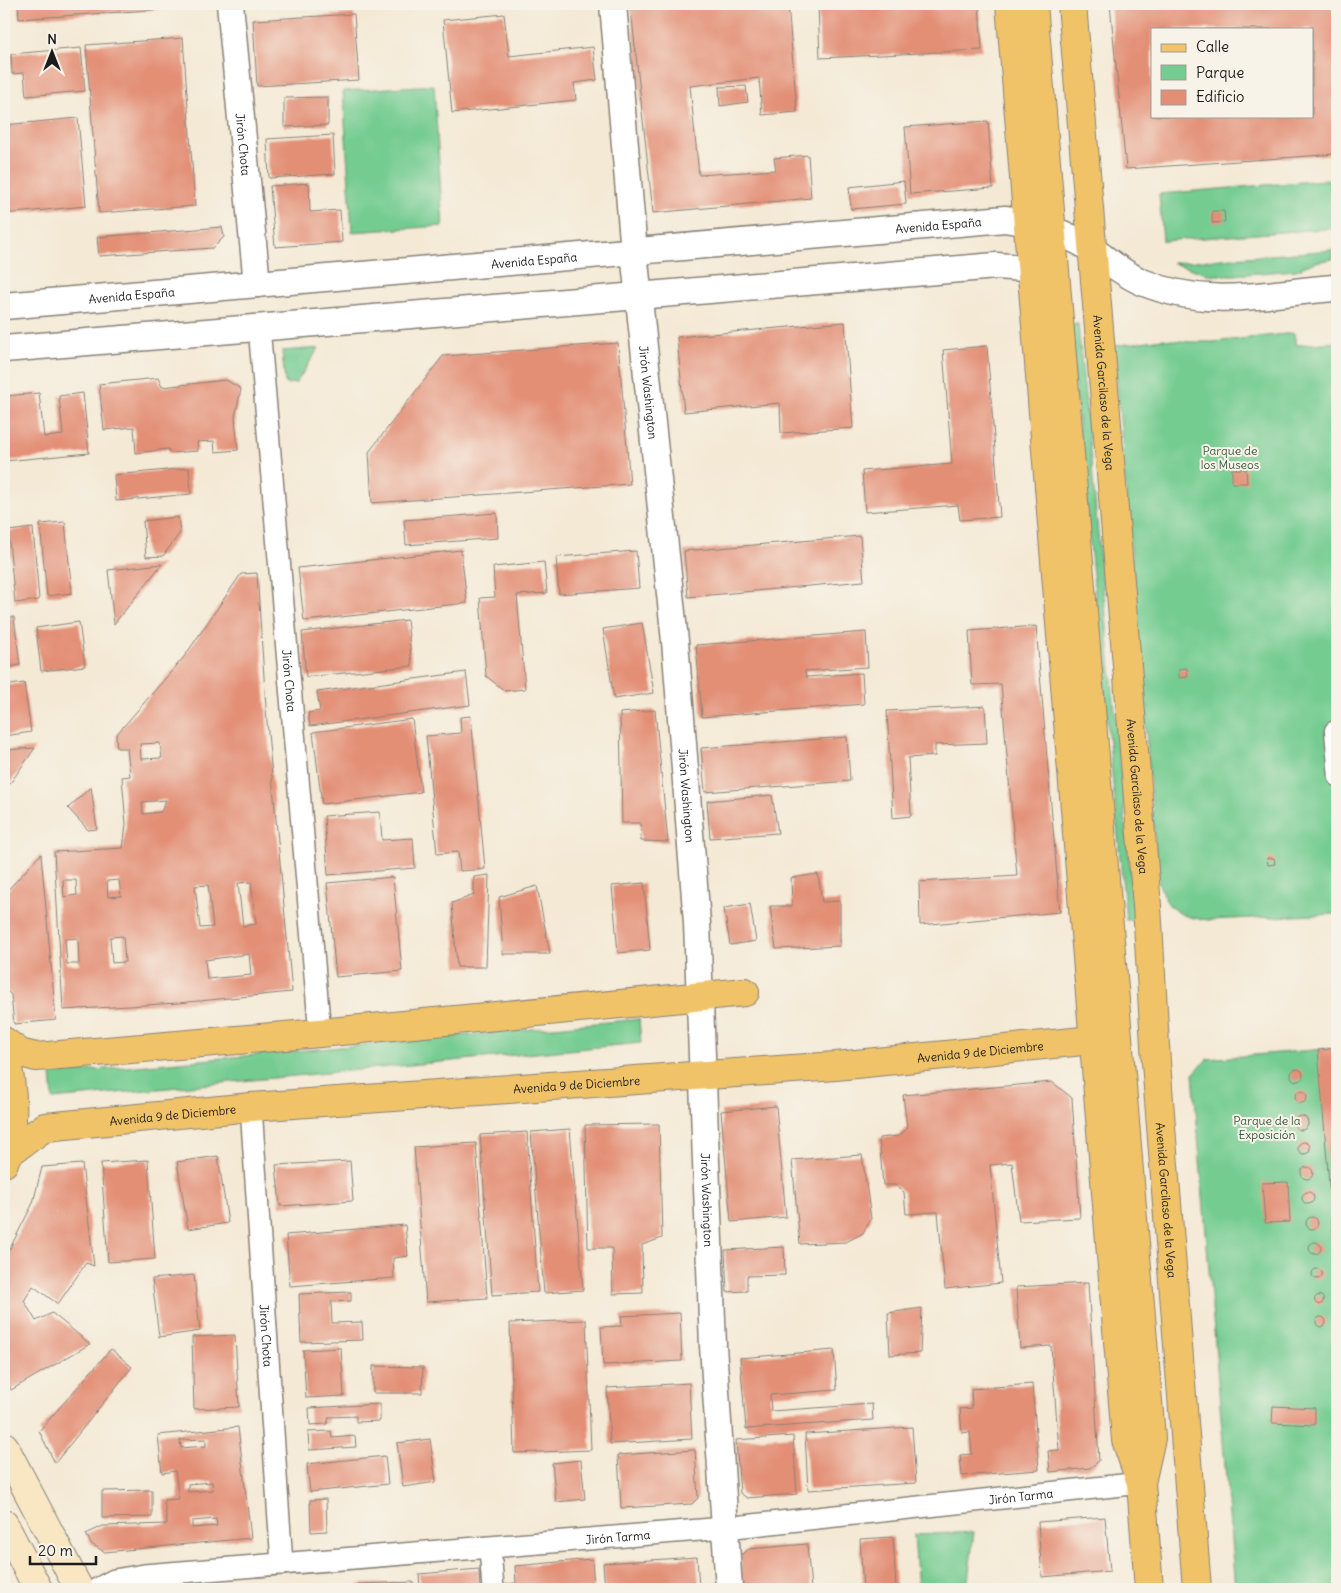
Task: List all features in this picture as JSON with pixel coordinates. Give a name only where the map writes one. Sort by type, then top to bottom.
[{"type":"main road","points":[[1010,4],[1038,246],[1058,297],[1107,1039],[1151,1438],[1141,1482],[1149,1589]]},
{"type":"main road","points":[[1033,4],[1038,246],[1036,328],[1081,896],[1107,1039]]},
{"type":"main road","name":"Avenida Garcilaso de la Vega","points":[[1072,4],[1147,906],[1154,1032],[1197,1589]]},
{"type":"main road","points":[[1036,328],[1058,297]]},
{"type":"main road","points":[[4,1041],[20,1053],[36,1056],[320,1034],[700,998],[745,992]]},
{"type":"main road","name":"Avenida 9 de Diciembre","points":[[6,1160],[45,1127],[251,1107],[836,1066],[1107,1039],[1154,1032]]},
{"type":"main road","points":[[4,1051],[12,1095],[12,1125],[6,1160]]},
{"type":"main road","points":[[4,1446],[79,1589]]},
{"type":"main road","points":[[4,1524],[38,1589]]},
{"type":"street","name":"Jirón Chota","points":[[230,4],[257,284]]},
{"type":"street","name":"Jirón Washington","points":[[613,4],[637,274],[675,641],[697,923],[701,1075],[714,1346],[729,1589]]},
{"type":"street","points":[[1038,246],[1088,203]]},
{"type":"street","name":"Avenida España","points":[[4,349],[259,328],[637,274],[988,220],[1038,246]]},
{"type":"street","name":"Avenida España","points":[[4,306],[257,284],[637,274],[1038,246],[1092,250],[1141,281],[1185,294],[1235,299],[1334,288]]},
{"type":"street","name":"Jirón Chota","points":[[259,328],[320,1034]]},
{"type":"street","points":[[1337,730],[1333,730],[1337,778]]},
{"type":"street","name":"Jirón Chota","points":[[251,1107],[282,1564]]},
{"type":"street","name":"Jirón Tarma","points":[[97,1589],[114,1580],[144,1575],[725,1528],[1141,1482]]},
{"type":"street","points":[[490,1548],[493,1589]]},
{"type":"green space","points":[[434,85],[443,226],[352,232],[343,91]]},
{"type":"green space","points":[[1337,179],[1337,228],[1163,241],[1159,194]]},
{"type":"green space","points":[[1332,250],[1333,259],[1315,262],[1296,270],[1211,275],[1172,263]]},
{"type":"green space","points":[[1069,324],[1078,324],[1135,920],[1126,920]]},
{"type":"green space","name":"Parque de los Museos","points":[[1294,333],[1296,345],[1337,342],[1337,914],[1199,919],[1181,914],[1168,904],[1160,887],[1158,876],[1114,346],[1162,339],[1213,342]]},
{"type":"green space","points":[[319,348],[296,383],[285,384],[282,351]]},
{"type":"green space","points":[[639,1019],[641,1043],[53,1099],[51,1074]]},
{"type":"green space","name":"Parque de la Exposición","points":[[1337,1048],[1337,1589],[1235,1589],[1193,1074],[1207,1059]]},
{"type":"green space","points":[[974,1532],[967,1589],[918,1589],[914,1535]]},
{"type":"building","points":[[18,4],[164,4],[164,9],[19,19]]},
{"type":"building","points":[[249,4],[261,4],[261,5],[249,6]]},
{"type":"building","points":[[690,4],[788,4],[797,112],[762,115],[759,78],[690,86],[699,175],[776,170],[774,158],[808,155],[811,198],[653,213],[631,9]]},
{"type":"building","points":[[818,4],[979,4],[982,50],[820,58]]},
{"type":"building","points":[[1110,4],[1335,4],[1337,154],[1126,169]]},
{"type":"building","points":[[354,14],[359,80],[257,86],[253,20]]},
{"type":"building","points":[[504,14],[509,56],[593,47],[597,80],[574,83],[576,100],[452,113],[443,20]]},
{"type":"building","points":[[183,38],[195,206],[99,213],[86,45]]},
{"type":"building","points":[[81,48],[85,91],[26,96],[24,73],[12,74],[11,54]]},
{"type":"building","points":[[746,86],[748,102],[720,106],[719,87]]},
{"type":"building","points":[[328,97],[328,125],[284,127],[284,98]]},
{"type":"building","points":[[78,118],[86,206],[4,214],[4,125]]},
{"type":"building","points":[[988,121],[993,188],[910,194],[905,127]]},
{"type":"building","points":[[333,135],[335,174],[269,178],[267,139]]},
{"type":"building","points":[[904,181],[906,204],[851,209],[849,187]]},
{"type":"building","points":[[309,183],[310,212],[340,210],[342,242],[275,247],[270,186]]},
{"type":"building","points":[[1212,211],[1224,211],[1225,222],[1212,223]]},
{"type":"building","points":[[222,227],[224,237],[213,248],[99,256],[97,237]]},
{"type":"building","points":[[845,322],[853,428],[781,433],[780,403],[684,412],[677,337]]},
{"type":"building","points":[[618,343],[630,484],[372,503],[369,452],[443,356]]},
{"type":"building","points":[[987,346],[1000,517],[960,520],[958,505],[865,512],[862,471],[952,464],[943,350]]},
{"type":"building","points":[[158,378],[162,387],[226,380],[241,389],[235,417],[238,450],[215,452],[214,441],[197,442],[198,451],[170,453],[168,449],[136,453],[134,427],[104,430],[99,384]]},
{"type":"building","points":[[39,393],[44,437],[63,435],[59,396],[83,393],[89,453],[5,461],[4,396]]},
{"type":"building","points":[[189,468],[191,494],[116,501],[114,475]]},
{"type":"building","points":[[1232,469],[1246,469],[1247,483],[1232,483]]},
{"type":"building","points":[[497,513],[498,538],[406,545],[404,520]]},
{"type":"building","points":[[178,517],[180,533],[163,556],[146,557],[143,521]]},
{"type":"building","points":[[65,522],[72,593],[47,596],[40,524]]},
{"type":"building","points":[[33,528],[39,600],[15,603],[8,531]]},
{"type":"building","points":[[860,536],[864,581],[688,597],[684,551]]},
{"type":"building","points":[[461,550],[467,603],[304,621],[298,568]]},
{"type":"building","points":[[636,551],[639,588],[559,594],[556,557]]},
{"type":"building","points":[[544,562],[547,593],[517,595],[525,689],[505,691],[486,676],[480,598],[495,597],[493,567]]},
{"type":"building","points":[[162,564],[114,624],[108,570]]},
{"type":"building","points":[[257,573],[267,722],[292,992],[178,1003],[63,1010],[54,852],[123,848],[126,824],[122,777],[130,776],[127,748],[117,748],[116,735],[184,657],[241,574]],"holes":[[[160,743],[162,758],[141,759],[140,744]],[[166,800],[161,812],[143,814],[142,802]],[[63,880],[76,880],[77,895],[64,897]],[[119,880],[121,896],[108,897],[107,881]],[[251,882],[256,924],[243,926],[238,883]],[[208,885],[213,927],[200,928],[195,886]],[[123,936],[125,962],[112,963],[110,937]],[[78,938],[79,964],[67,964],[65,939]],[[249,954],[251,975],[207,979],[205,960]]]},
{"type":"building","points":[[14,617],[20,665],[4,668],[4,618]]},
{"type":"building","points":[[407,620],[412,666],[306,677],[302,632]]},
{"type":"building","points":[[79,622],[85,666],[41,671],[36,628]]},
{"type":"building","points":[[642,623],[654,693],[614,699],[603,629]]},
{"type":"building","points":[[1036,626],[1060,912],[920,925],[919,882],[1017,876],[1001,684],[972,685],[969,631]]},
{"type":"building","points":[[866,632],[868,667],[805,671],[806,677],[862,673],[864,704],[702,717],[696,645]]},
{"type":"building","points":[[1187,668],[1188,677],[1179,678],[1179,669]]},
{"type":"building","points":[[466,672],[470,705],[310,726],[308,713],[320,711],[317,692]]},
{"type":"building","points":[[24,683],[31,732],[4,736],[4,686]]},
{"type":"building","points":[[985,706],[987,743],[935,745],[935,756],[908,758],[911,816],[893,818],[887,711]]},
{"type":"building","points":[[655,710],[668,842],[641,841],[640,823],[622,823],[620,713]]},
{"type":"building","points":[[471,716],[485,869],[460,871],[458,852],[437,854],[426,736],[461,733],[460,717]]},
{"type":"building","points":[[412,719],[421,792],[322,804],[313,732]]},
{"type":"building","points":[[847,737],[850,781],[705,792],[701,748]]},
{"type":"building","points":[[35,748],[4,792],[4,750]]},
{"type":"building","points":[[91,787],[97,829],[88,830],[68,808]]},
{"type":"building","points":[[772,795],[778,833],[710,838],[707,801]]},
{"type":"building","points":[[380,812],[382,840],[413,838],[415,868],[328,875],[324,816]]},
{"type":"building","points":[[41,854],[56,1020],[14,1024],[11,995],[4,988],[4,894]]},
{"type":"building","points":[[1267,858],[1274,858],[1275,864],[1268,865]]},
{"type":"building","points":[[818,874],[822,902],[840,901],[840,946],[776,949],[770,906],[792,906],[791,878]]},
{"type":"building","points":[[489,875],[486,967],[457,967],[452,903],[474,895],[474,877]]},
{"type":"building","points":[[393,877],[402,971],[336,977],[327,883]]},
{"type":"building","points":[[644,883],[650,950],[618,953],[612,886]]},
{"type":"building","points":[[537,886],[550,954],[503,954],[499,897]]},
{"type":"building","points":[[750,904],[756,941],[730,945],[724,908]]},
{"type":"building","points":[[1337,1048],[1337,1270],[1336,1270],[1318,1050]]},
{"type":"building","points":[[1295,1069],[1299,1069],[1303,1075],[1299,1081],[1295,1081],[1291,1077],[1291,1073]]},
{"type":"building","points":[[1052,1082],[1072,1098],[1080,1218],[1019,1221],[1012,1163],[990,1165],[1001,1283],[945,1289],[938,1212],[906,1214],[904,1192],[895,1185],[883,1185],[879,1138],[899,1136],[907,1128],[903,1095]]},
{"type":"building","points":[[1299,1091],[1303,1091],[1307,1097],[1303,1103],[1299,1103],[1295,1099],[1295,1095]]},
{"type":"building","points":[[776,1106],[786,1217],[731,1222],[721,1111]]},
{"type":"building","points":[[1301,1116],[1306,1118],[1308,1123],[1306,1128],[1301,1130],[1296,1128],[1294,1123],[1296,1118]]},
{"type":"building","points":[[659,1124],[662,1238],[642,1245],[643,1293],[613,1294],[612,1248],[588,1248],[585,1125]]},
{"type":"building","points":[[570,1129],[583,1290],[544,1293],[531,1132]]},
{"type":"building","points":[[527,1132],[538,1292],[492,1295],[480,1135]]},
{"type":"building","points":[[1306,1142],[1309,1143],[1309,1153],[1302,1154],[1299,1153],[1298,1146],[1299,1143]]},
{"type":"building","points":[[476,1143],[487,1298],[426,1302],[414,1147]]},
{"type":"building","points":[[862,1155],[871,1219],[863,1233],[846,1242],[800,1244],[792,1160]]},
{"type":"building","points":[[218,1156],[228,1223],[188,1229],[177,1162]]},
{"type":"building","points":[[148,1160],[155,1259],[108,1262],[101,1163]]},
{"type":"building","points":[[350,1161],[353,1201],[280,1206],[276,1165]]},
{"type":"building","points":[[82,1164],[94,1266],[86,1263],[58,1304],[33,1286],[24,1301],[36,1321],[52,1313],[90,1344],[11,1390],[4,1375],[4,1260],[33,1203],[42,1167]]},
{"type":"building","points":[[1305,1167],[1309,1167],[1313,1173],[1309,1179],[1305,1179],[1301,1175],[1301,1171]]},
{"type":"building","points":[[1288,1182],[1290,1222],[1265,1223],[1262,1183]]},
{"type":"building","points":[[1306,1192],[1310,1192],[1314,1198],[1310,1204],[1306,1204],[1302,1200],[1302,1196]]},
{"type":"building","points":[[1310,1217],[1314,1217],[1318,1223],[1314,1229],[1310,1229],[1306,1225],[1306,1221]]},
{"type":"building","points":[[405,1225],[408,1256],[393,1258],[394,1278],[290,1286],[286,1235]]},
{"type":"building","points":[[1313,1242],[1317,1242],[1321,1248],[1317,1254],[1313,1254],[1309,1250],[1309,1246]]},
{"type":"building","points":[[784,1247],[785,1275],[747,1276],[747,1291],[727,1292],[725,1250]]},
{"type":"building","points":[[1317,1269],[1322,1274],[1317,1279],[1312,1274]]},
{"type":"building","points":[[194,1275],[200,1331],[159,1337],[152,1279]]},
{"type":"building","points":[[1088,1283],[1099,1461],[1090,1468],[1050,1472],[1048,1451],[1059,1450],[1051,1346],[1020,1348],[1016,1287]]},
{"type":"building","points":[[351,1292],[351,1301],[331,1302],[332,1323],[362,1322],[363,1340],[301,1342],[299,1294]]},
{"type":"building","points":[[1319,1295],[1324,1300],[1319,1305],[1314,1300]]},
{"type":"building","points":[[922,1308],[920,1353],[890,1355],[888,1313]]},
{"type":"building","points":[[680,1313],[682,1361],[603,1365],[601,1327],[622,1326],[621,1316]]},
{"type":"building","points":[[1319,1317],[1323,1317],[1326,1322],[1325,1326],[1319,1327],[1316,1324],[1316,1320]]},
{"type":"building","points":[[586,1320],[591,1450],[514,1453],[510,1323]]},
{"type":"building","points":[[235,1335],[239,1407],[194,1409],[192,1337]]},
{"type":"building","points":[[341,1348],[344,1396],[306,1398],[303,1350]]},
{"type":"building","points":[[111,1349],[132,1367],[55,1463],[39,1431]]},
{"type":"building","points":[[834,1350],[837,1390],[770,1395],[771,1411],[872,1404],[873,1420],[746,1429],[740,1358]]},
{"type":"building","points":[[373,1366],[423,1367],[422,1393],[373,1393]]},
{"type":"building","points":[[689,1383],[692,1439],[610,1444],[607,1388]]},
{"type":"building","points":[[1032,1384],[1039,1470],[962,1476],[960,1455],[972,1454],[970,1432],[962,1433],[960,1409],[972,1408],[971,1389]]},
{"type":"building","points":[[380,1404],[380,1421],[356,1422],[356,1416],[329,1417],[327,1424],[310,1425],[309,1408]]},
{"type":"building","points":[[1273,1406],[1315,1408],[1315,1425],[1272,1423]]},
{"type":"building","points":[[238,1427],[251,1538],[105,1552],[91,1544],[86,1534],[103,1526],[167,1524],[164,1500],[179,1499],[175,1471],[162,1473],[158,1435]],"holes":[[[206,1439],[206,1446],[181,1448],[180,1440]],[[212,1482],[213,1490],[188,1492],[188,1484]],[[216,1519],[217,1526],[192,1528],[192,1521]]]},
{"type":"building","points":[[912,1427],[916,1483],[808,1490],[805,1434]]},
{"type":"building","points":[[331,1431],[332,1438],[355,1436],[356,1447],[309,1450],[308,1432]]},
{"type":"building","points":[[793,1436],[797,1494],[747,1498],[740,1493],[736,1440]]},
{"type":"building","points":[[430,1439],[436,1482],[403,1487],[397,1443]]},
{"type":"building","points":[[695,1450],[698,1498],[692,1504],[621,1508],[618,1455]]},
{"type":"building","points":[[385,1456],[388,1484],[310,1492],[307,1464]]},
{"type":"building","points":[[581,1460],[585,1499],[556,1502],[552,1463]]},
{"type":"building","points":[[152,1490],[152,1517],[102,1518],[102,1491]]},
{"type":"building","points":[[326,1499],[327,1531],[311,1532],[310,1500]]},
{"type":"building","points":[[1105,1517],[1110,1571],[1042,1577],[1038,1522]]},
{"type":"building","points":[[893,1537],[896,1587],[863,1589],[860,1539]]},
{"type":"building","points":[[807,1544],[811,1589],[743,1589],[740,1555],[749,1549]]},
{"type":"building","points":[[697,1557],[699,1589],[605,1589],[603,1563]]},
{"type":"building","points":[[592,1559],[594,1589],[506,1589],[506,1584],[516,1583],[515,1566]]},
{"type":"building","points":[[479,1569],[480,1589],[420,1589],[419,1574]]},
{"type":"building","points":[[413,1582],[413,1589],[359,1589],[359,1584]]}]
